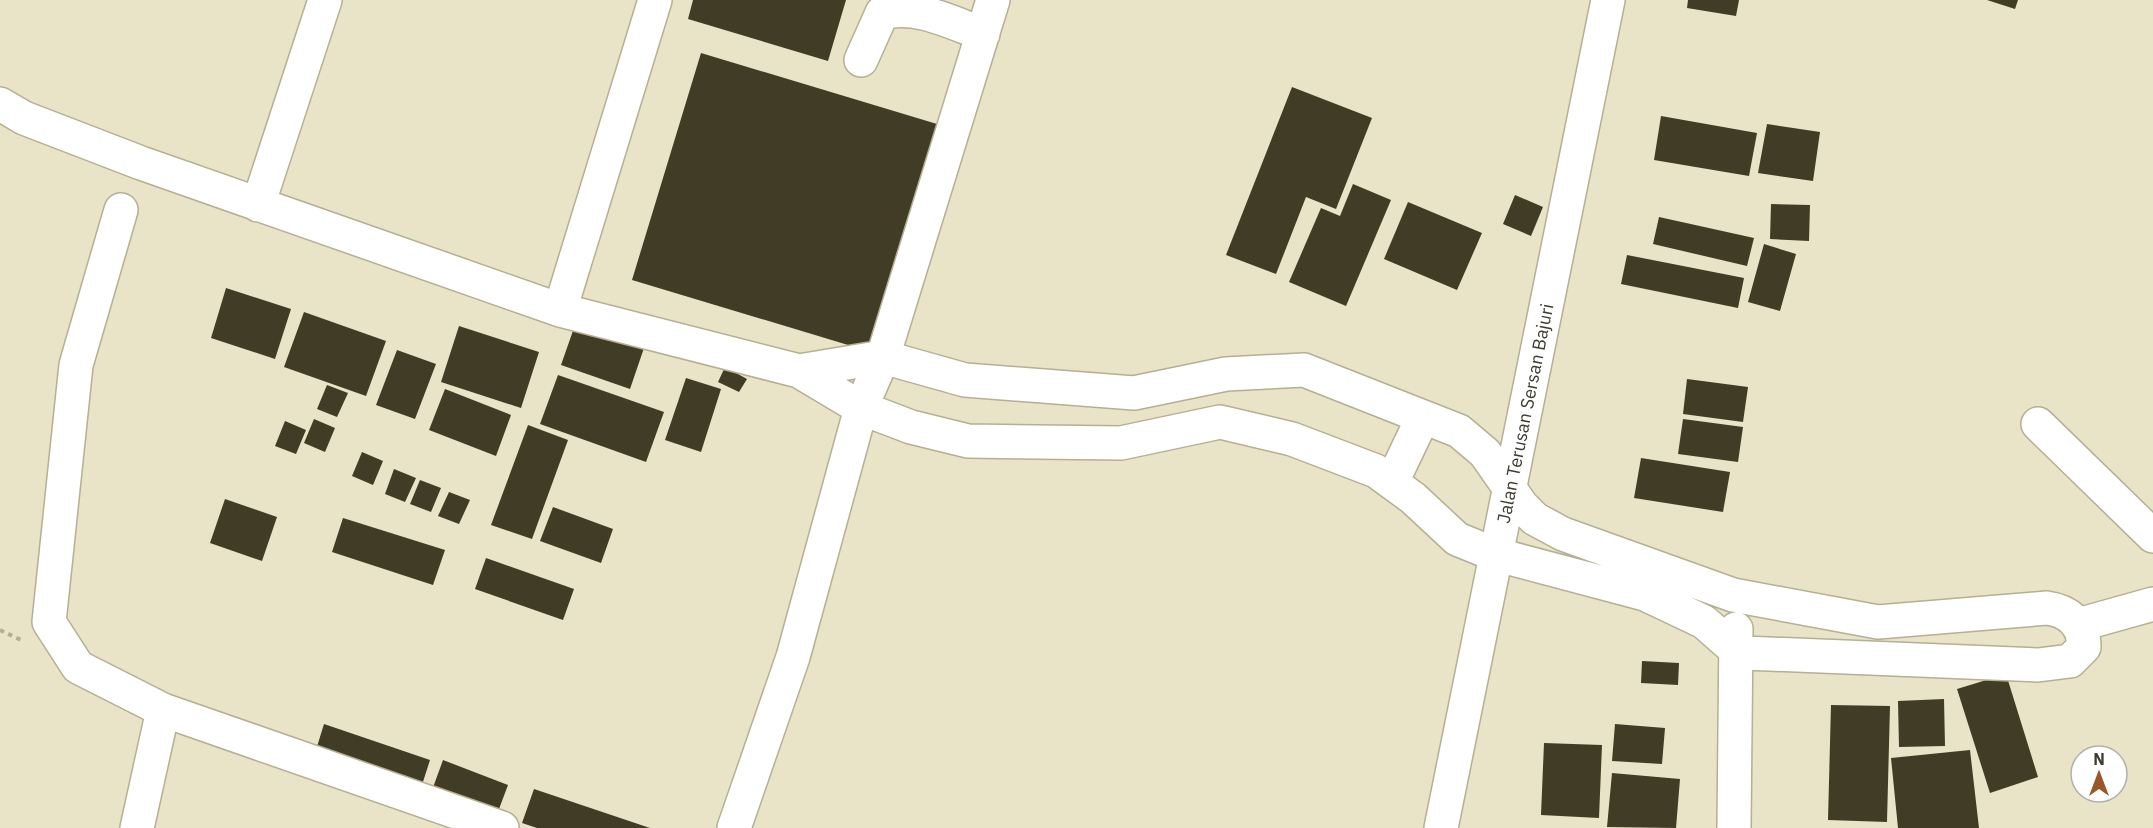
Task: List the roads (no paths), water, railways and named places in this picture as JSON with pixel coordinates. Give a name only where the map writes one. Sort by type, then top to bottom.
[{"type":"main road","points":[[258,205],[325,0]]},
{"type":"main road","points":[[560,310],[655,0]]},
{"type":"main road","points":[[734,828],[793,657],[861,408],[883,357],[993,0]]},
{"type":"main road","name":"Jalan Terusan Sersan Bajuri","points":[[1441,828],[1494,554],[1608,0]]},
{"type":"main road","points":[[861,60],[882,13],[898,9],[915,10],[983,34]]},
{"type":"main road","points":[[0,104],[24,118],[258,205],[560,310],[799,371],[861,408],[910,427],[968,441],[1121,443],[1220,422],[1292,439],[1359,464],[1392,482],[1457,539],[1494,554],[1645,594],[1704,622],[1737,651],[1761,656],[2058,664],[2077,657],[2084,647],[2084,636],[2073,618],[2060,610],[2047,608],[1878,622],[1733,595],[1563,534],[1535,519],[1485,453],[1459,431],[1304,370],[1226,374],[1134,393],[965,380],[883,357],[799,371]]},
{"type":"main road","points":[[121,210],[76,365],[49,622],[78,667],[163,710],[502,828]]},
{"type":"main road","points":[[1121,443],[1134,393]]},
{"type":"main road","points":[[1392,482],[1423,417]]},
{"type":"main road","points":[[2038,424],[2153,536]]},
{"type":"main road","points":[[1733,595],[1737,651],[1734,828]]},
{"type":"main road","points":[[2078,625],[2153,604]]},
{"type":"main road","points":[[137,828],[163,710]]}]
